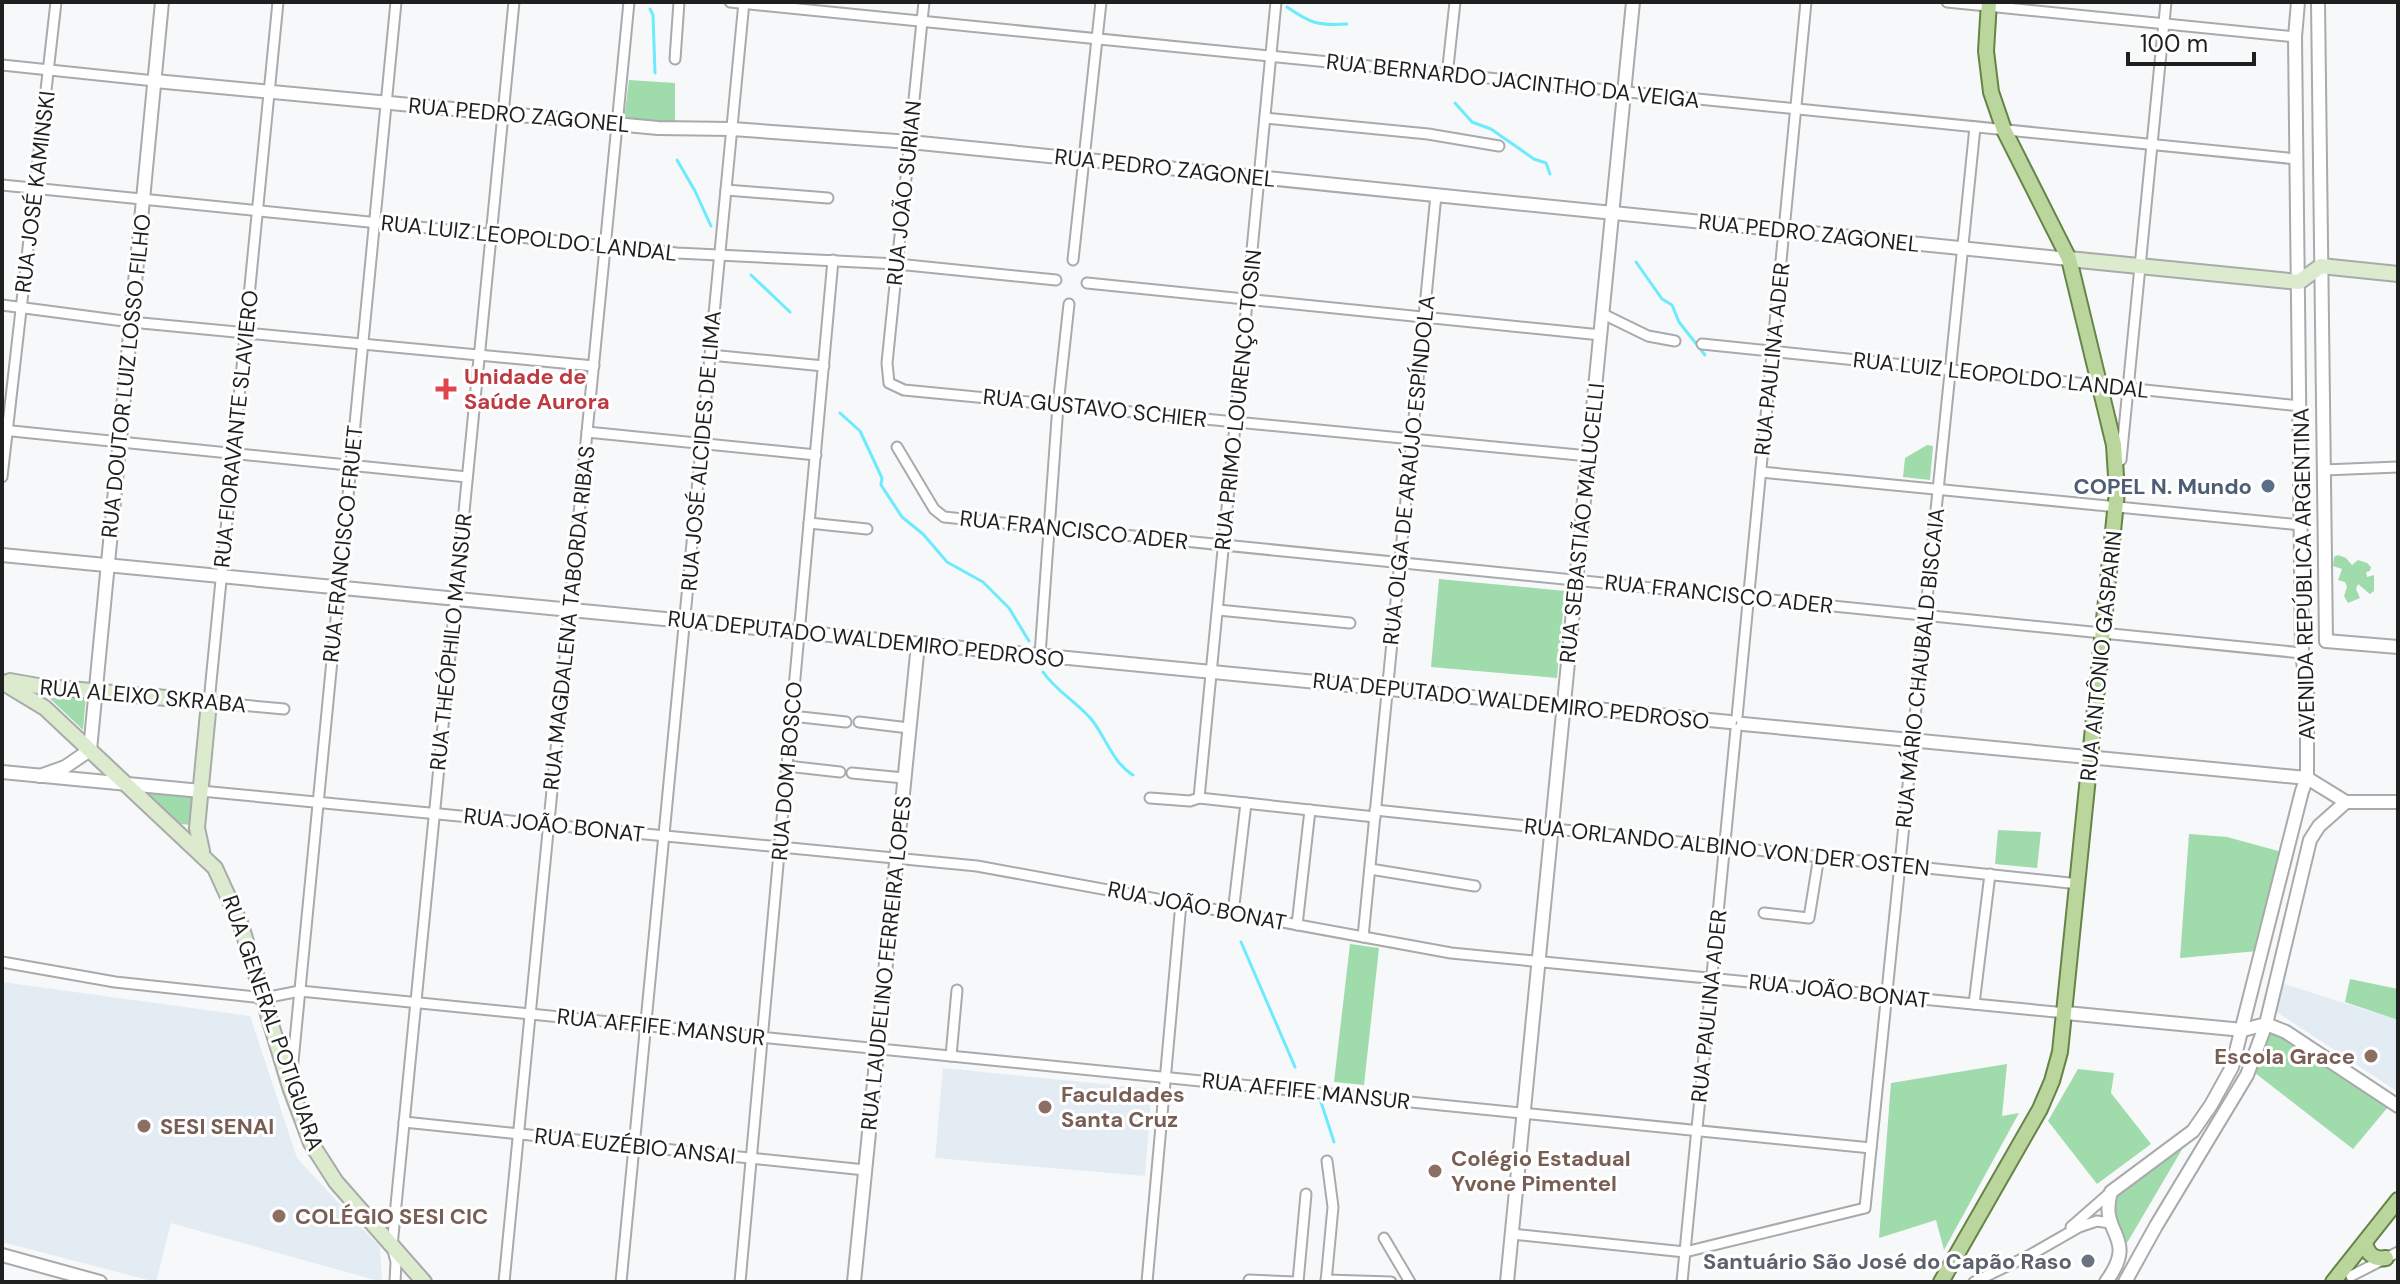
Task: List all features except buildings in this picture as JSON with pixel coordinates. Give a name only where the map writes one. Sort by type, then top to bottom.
[{"type":"main road","points":[[1989,4],[1988,72],[1996,111],[2069,259],[2114,445],[2117,499]]},
{"type":"main road","name":"RUA PEDRO ZAGONEL","points":[[2069,259],[2299,282]]},
{"type":"main road","points":[[2299,282],[2321,266],[2398,274]]},
{"type":"main road","name":"RUA ANTÔNIO GASPARIN","points":[[1941,1282],[2047,1093],[2060,1052],[2117,499]]},
{"type":"main road","name":"RUA ALEIXO SKRABA","points":[[2,681],[209,702]]},
{"type":"main road","name":"RUA GENERAL POTIGUARA","points":[[2,681],[45,708],[204,855],[220,876],[234,907],[290,1087],[322,1162],[424,1282]]},
{"type":"main road","points":[[38,686],[37,695],[45,708]]},
{"type":"main road","name":"RUA FIORAVANTE SLAVIERO","points":[[204,855],[197,828],[209,702]]},
{"type":"main road","points":[[175,828],[197,828]]},
{"type":"main road","points":[[2333,1282],[2398,1200]]},
{"type":"main road","points":[[2365,1242],[2369,1254],[2374,1257],[2392,1255]]},
{"type":"street","name":"RUA JOSÉ KAMINSKI","points":[[2,477],[56,2]]},
{"type":"street","name":"RUA DOUTOR LUIZ LOSSO FILHO","points":[[90,750],[162,2]]},
{"type":"street","name":"RUA FIORAVANTE SLAVIERO","points":[[209,702],[278,2]]},
{"type":"street","name":"RUA FRANCISCO FRUET","points":[[290,1087],[396,2]]},
{"type":"street","name":"RUA THEÓPHILO MANSUR","points":[[395,1282],[396,1262],[392,1246],[514,2]]},
{"type":"street","name":"RUA MAGDALENA TABORDA RIBAS","points":[[504,1282],[629,2]]},
{"type":"street","points":[[675,59],[679,2]]},
{"type":"street","name":"RUA BERNARDO JACINTHO DA VEIGA","points":[[730,2],[2297,159]]},
{"type":"street","name":"RUA JOÃO SURIAN","points":[[889,383],[886,369],[924,2]]},
{"type":"street","points":[[1073,260],[1101,2]]},
{"type":"street","name":"RUA PRIMO LOURENÇO TOSIN","points":[[1199,798],[1276,2]]},
{"type":"street","points":[[1447,76],[1455,2]]},
{"type":"street","name":"RUA SEBASTIÃO MALUCELLI","points":[[1507,1282],[1633,2]]},
{"type":"street","name":"RUA PAULINA ADER","points":[[1682,1282],[1806,2]]},
{"type":"street","points":[[1947,2],[2295,37]]},
{"type":"street","name":"RUA ANTÔNIO GASPARIN","points":[[2117,499],[2166,2]]},
{"type":"street","name":"AVENIDA REPÚBLICA ARGENTINA","points":[[2111,1192],[2196,1127],[2232,1067],[2307,778],[2307,691],[2302,653],[2295,37],[2298,2]]},
{"type":"street","name":"AVENIDA REPÚBLICA ARGENTINA","points":[[2318,2],[2326,641]]},
{"type":"street","name":"RUA JOSÉ ALCIDES DE LIMA","points":[[621,1282],[744,3]]},
{"type":"street","name":"RUA PEDRO ZAGONEL","points":[[2,65],[617,124],[910,142],[2069,259]]},
{"type":"street","points":[[1265,118],[1428,134],[1499,146]]},
{"type":"street","name":"RUA MÁRIO CHAUBALD BISCAIA","points":[[1685,1252],[1865,1208],[1975,127]]},
{"type":"street","name":"RUA LUIZ LEOPOLDO LANDAL","points":[[2,185],[606,246],[897,264],[1056,280]]},
{"type":"street","points":[[726,190],[828,198]]},
{"type":"street","name":"RUA OLGA DE ARAÚJO ESPÍNDOLA","points":[[1363,937],[1436,195]]},
{"type":"street","name":"RUA DOM BOSCO","points":[[740,1282],[833,260]]},
{"type":"street","points":[[1087,283],[1601,335]]},
{"type":"street","points":[[1040,655],[1058,405],[1069,304]]},
{"type":"street","points":[[2,305],[131,322],[594,366]]},
{"type":"street","points":[[1603,314],[1648,336],[1675,341]]},
{"type":"street","name":"RUA LUIZ LEOPOLDO LANDAL","points":[[1702,344],[2300,406]]},
{"type":"street","points":[[710,355],[824,366]]},
{"type":"street","name":"RUA GUSTAVO SCHIER","points":[[889,383],[904,390],[1589,456]]},
{"type":"street","points":[[5,430],[467,477]]},
{"type":"street","points":[[587,432],[816,455]]},
{"type":"street","name":"RUA FRANCISCO ADER","points":[[897,447],[935,511],[944,517],[2302,653]]},
{"type":"street","points":[[2324,470],[2398,467]]},
{"type":"street","points":[[1761,472],[1938,490],[2117,499],[2301,525]]},
{"type":"street","points":[[809,523],[867,529]]},
{"type":"street","name":"RUA DEPUTADO WALDEMIRO PEDROSO","points":[[2,555],[2307,778]]},
{"type":"street","points":[[1218,610],[1350,623]]},
{"type":"street","points":[[2302,653],[2326,641],[2398,647]]},
{"type":"street","name":"RUA LAUDELINO FERREIRA LOPES","points":[[854,1282],[918,644]]},
{"type":"street","name":"RUA ALEIXO SKRABA","points":[[209,702],[284,709]]},
{"type":"street","points":[[792,716],[846,722]]},
{"type":"street","points":[[859,722],[909,728]]},
{"type":"street","points":[[40,776],[65,767],[90,750]]},
{"type":"street","points":[[787,766],[840,772]]},
{"type":"street","name":"RUA JOÃO BONAT","points":[[2,772],[997,869],[1451,953],[2243,1030],[2266,1024]]},
{"type":"street","points":[[852,773],[904,778]]},
{"type":"street","points":[[2307,778],[2346,802],[2392,802]]},
{"type":"street","name":"RUA ORLANDO ALBINO VON DER OSTEN","points":[[1150,798],[1190,801],[1199,798],[1552,829],[2079,884]]},
{"type":"street","points":[[2125,1282],[2243,1083],[2266,1024],[2310,840],[2319,826],[2346,802]]},
{"type":"street","points":[[1233,913],[1246,803]]},
{"type":"street","points":[[1297,925],[1310,810]]},
{"type":"street","points":[[1764,913],[1809,918],[1819,856]]},
{"type":"street","points":[[1370,869],[1475,886]]},
{"type":"street","points":[[1974,1004],[1990,874]]},
{"type":"street","points":[[1147,1282],[1181,903]]},
{"type":"street","name":"RUA AFFIFE MANSUR","points":[[2,962],[100,980],[264,998],[300,991],[1871,1148]]},
{"type":"street","points":[[951,1056],[957,990]]},
{"type":"street","points":[[2266,1024],[2286,1032],[2398,1106]]},
{"type":"street","name":"RUA EUZÉBIO ANSAI","points":[[404,1122],[865,1170]]},
{"type":"street","points":[[1327,1161],[1333,1207],[1326,1281],[1391,1282]]},
{"type":"street","points":[[2106,1282],[2121,1252],[2110,1223],[2108,1206],[2111,1192]]},
{"type":"street","points":[[2060,1238],[2111,1192]]},
{"type":"street","points":[[1249,1280],[1296,1282],[1306,1194]]},
{"type":"street","points":[[1974,1282],[2097,1221],[2110,1223]]},
{"type":"street","points":[[1512,1234],[1685,1252]]},
{"type":"street","points":[[1384,1238],[1406,1281]]},
{"type":"street","points":[[2,1255],[100,1282]]},
{"type":"street","points":[[2350,1261],[2353,1279],[2392,1255]]},
{"type":"shaded area","name":"SESI SENAI","points":[[2,982],[250,1016],[297,1158],[380,1247],[382,1282],[171,1223],[156,1282],[2,1242]]},
{"type":"shaded area","name":"Escola Grace","points":[[2281,983],[2398,1020],[2398,1092],[2275,1011]]},
{"type":"shaded area","name":"Faculdades Santa Cruz","points":[[943,1068],[1152,1089],[1145,1176],[935,1158]]},
{"type":"green space","points":[[629,80],[675,83],[675,125],[624,120]]},
{"type":"green space","points":[[1927,445],[1933,446],[1930,480],[1903,477],[1905,458]]},
{"type":"green space","points":[[2338,555],[2352,565],[2358,560],[2371,567],[2366,572],[2367,577],[2374,575],[2374,591],[2370,594],[2358,584],[2356,589],[2360,598],[2348,603],[2344,596],[2345,582],[2338,580],[2342,569],[2333,566],[2334,557]]},
{"type":"green space","points":[[1439,579],[1565,591],[1557,678],[1431,667]]},
{"type":"green space","points":[[42,691],[86,696],[83,730]]},
{"type":"green space","points":[[145,792],[194,795],[190,825],[181,824]]},
{"type":"green space","points":[[1998,830],[2041,832],[2037,868],[1995,864]]},
{"type":"green space","points":[[2189,834],[2227,837],[2282,852],[2258,951],[2180,958]]},
{"type":"green space","points":[[1350,944],[1379,948],[1364,1085],[1334,1082]]},
{"type":"green space","points":[[2350,979],[2398,989],[2398,1020],[2345,1002]]},
{"type":"green space","points":[[2270,1034],[2285,1039],[2388,1107],[2353,1149],[2255,1073]]},
{"type":"green space","points":[[2007,1064],[2002,1116],[2019,1113],[1944,1250],[1936,1220],[1879,1238],[1891,1083]]},
{"type":"green space","points":[[2078,1069],[2114,1073],[2111,1093],[2151,1144],[2097,1184],[2048,1121]]},
{"type":"green space","points":[[2184,1146],[2127,1243],[2115,1210],[2120,1189]]},
{"type":"waterway","points":[[1287,7],[1315,22],[1347,24]]},
{"type":"waterway","points":[[650,9],[653,15],[655,73]]},
{"type":"waterway","points":[[1455,103],[1472,122],[1491,129],[1534,159],[1546,163],[1550,174]]},
{"type":"waterway","points":[[677,160],[711,226]]},
{"type":"waterway","points":[[1636,262],[1662,299],[1672,305],[1679,322],[1705,355]]},
{"type":"waterway","points":[[751,275],[790,312]]},
{"type":"waterway","points":[[840,413],[860,431],[882,478],[881,485],[902,517],[923,534],[947,562],[983,582],[1009,608],[1029,641]]},
{"type":"waterway","points":[[1043,672],[1092,720],[1115,757],[1133,775]]},
{"type":"waterway","points":[[1241,942],[1295,1067]]},
{"type":"waterway","points":[[1321,1102],[1334,1142]]},
{"type":"place","name":"Unidade de Saúde Aurora","points":[[446,389]]},
{"type":"place","name":"COPEL N. Mundo","points":[[2268,486]]},
{"type":"place","name":"Escola Grace","points":[[2371,1056]]},
{"type":"place","name":"Faculdades Santa Cruz","points":[[1045,1107]]},
{"type":"place","name":"SESI SENAI","points":[[144,1126]]},
{"type":"place","name":"Colégio Estadual Yvone Pimentel","points":[[1435,1171]]},
{"type":"place","name":"COLÉGIO SESI CIC","points":[[279,1216]]},
{"type":"place","name":"Santuário São José do Capão Raso","points":[[2088,1261]]}]
